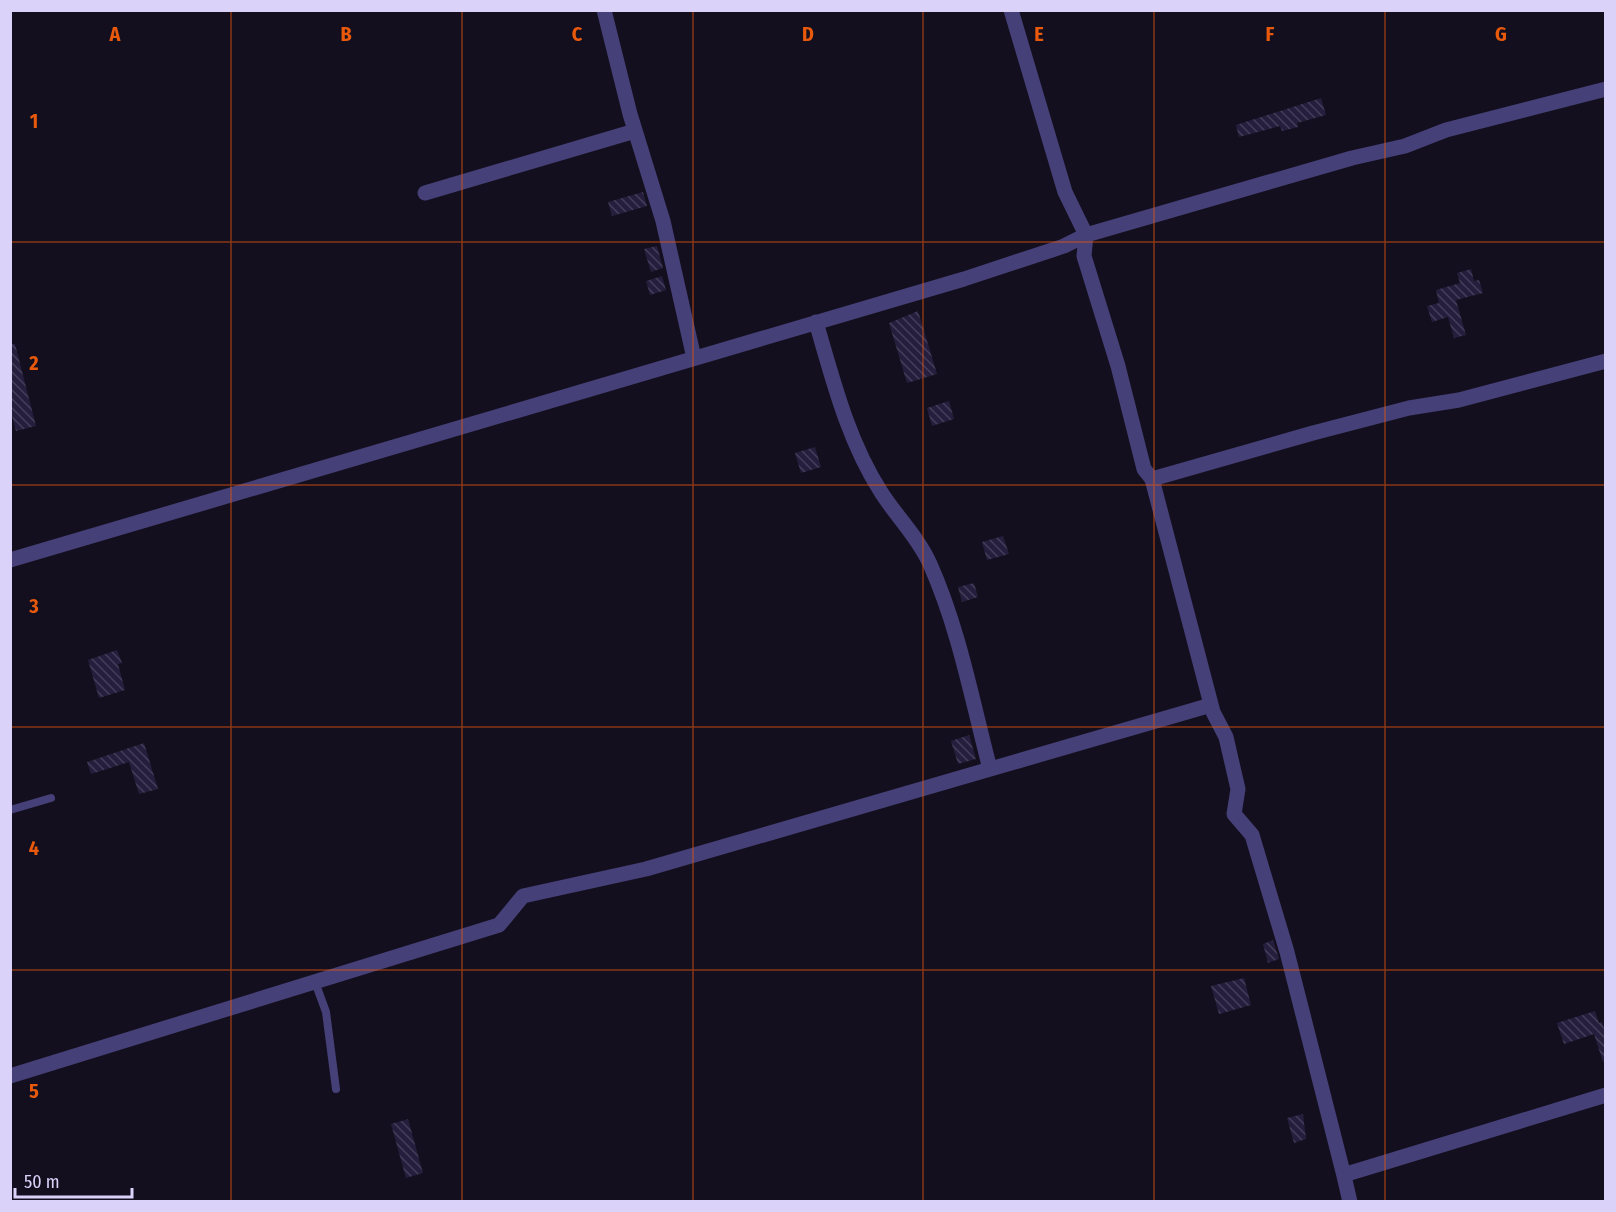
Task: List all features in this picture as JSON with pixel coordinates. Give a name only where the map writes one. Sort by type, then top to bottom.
[{"type":"street","points":[[604,10],[635,131],[663,221],[694,358]]},
{"type":"street","points":[[1011,10],[1065,192],[1086,235],[1084,256],[1118,366],[1144,469],[1152,479],[1211,705],[1226,738],[1238,789],[1234,814],[1252,835],[1287,952],[1350,1202]]},
{"type":"street","points":[[10,560],[816,322],[1064,246],[1086,235],[1352,158],[1405,146],[1446,130],[1605,89]]},
{"type":"street","points":[[425,193],[635,131]]},
{"type":"street","points":[[816,322],[843,411],[857,444],[881,493],[929,561],[949,610],[990,769]]},
{"type":"street","points":[[1152,479],[1313,433],[1409,408],[1459,400],[1605,361]]},
{"type":"street","points":[[10,1076],[499,925],[523,896],[646,869],[1211,705]]},
{"type":"street","points":[[1344,1176],[1430,1147],[1605,1095]]},
{"type":"lane","points":[[10,810],[51,798]]},
{"type":"lane","points":[[315,982],[326,1012],[336,1089]]},
{"type":"building","points":[[1321,98],[1326,115],[1297,123],[1298,127],[1282,131],[1280,126],[1239,137],[1236,125]]},
{"type":"building","points":[[643,192],[647,206],[612,216],[608,202]]},
{"type":"building","points":[[657,246],[663,268],[651,272],[644,249]]},
{"type":"building","points":[[1471,269],[1474,281],[1479,280],[1483,293],[1456,300],[1466,335],[1454,338],[1448,317],[1432,322],[1427,306],[1439,303],[1436,290],[1460,283],[1457,273]]},
{"type":"building","points":[[662,276],[666,290],[650,295],[646,281]]},
{"type":"building","points":[[918,311],[937,374],[907,383],[889,323]]},
{"type":"building","points":[[10,344],[15,344],[36,426],[16,431],[10,408]]},
{"type":"building","points":[[949,401],[954,419],[932,426],[927,408]]},
{"type":"building","points":[[815,447],[821,467],[801,473],[795,453]]},
{"type":"building","points":[[1003,536],[1009,554],[987,560],[982,542]]},
{"type":"building","points":[[974,583],[978,597],[962,602],[958,587]]},
{"type":"building","points":[[117,650],[122,663],[118,664],[125,690],[99,698],[88,660]]},
{"type":"building","points":[[969,735],[976,759],[958,764],[951,741]]},
{"type":"building","points":[[144,743],[158,789],[139,794],[129,762],[91,774],[87,762]]},
{"type":"building","points":[[1273,940],[1279,959],[1268,963],[1263,944]]},
{"type":"building","points":[[1244,978],[1251,1005],[1219,1014],[1211,986]]},
{"type":"building","points":[[1595,1011],[1605,1031],[1605,1061],[1603,1062],[1594,1034],[1564,1044],[1557,1023]]},
{"type":"building","points":[[1303,1114],[1306,1139],[1294,1143],[1287,1118]]},
{"type":"building","points":[[408,1119],[423,1173],[406,1178],[391,1124]]}]
